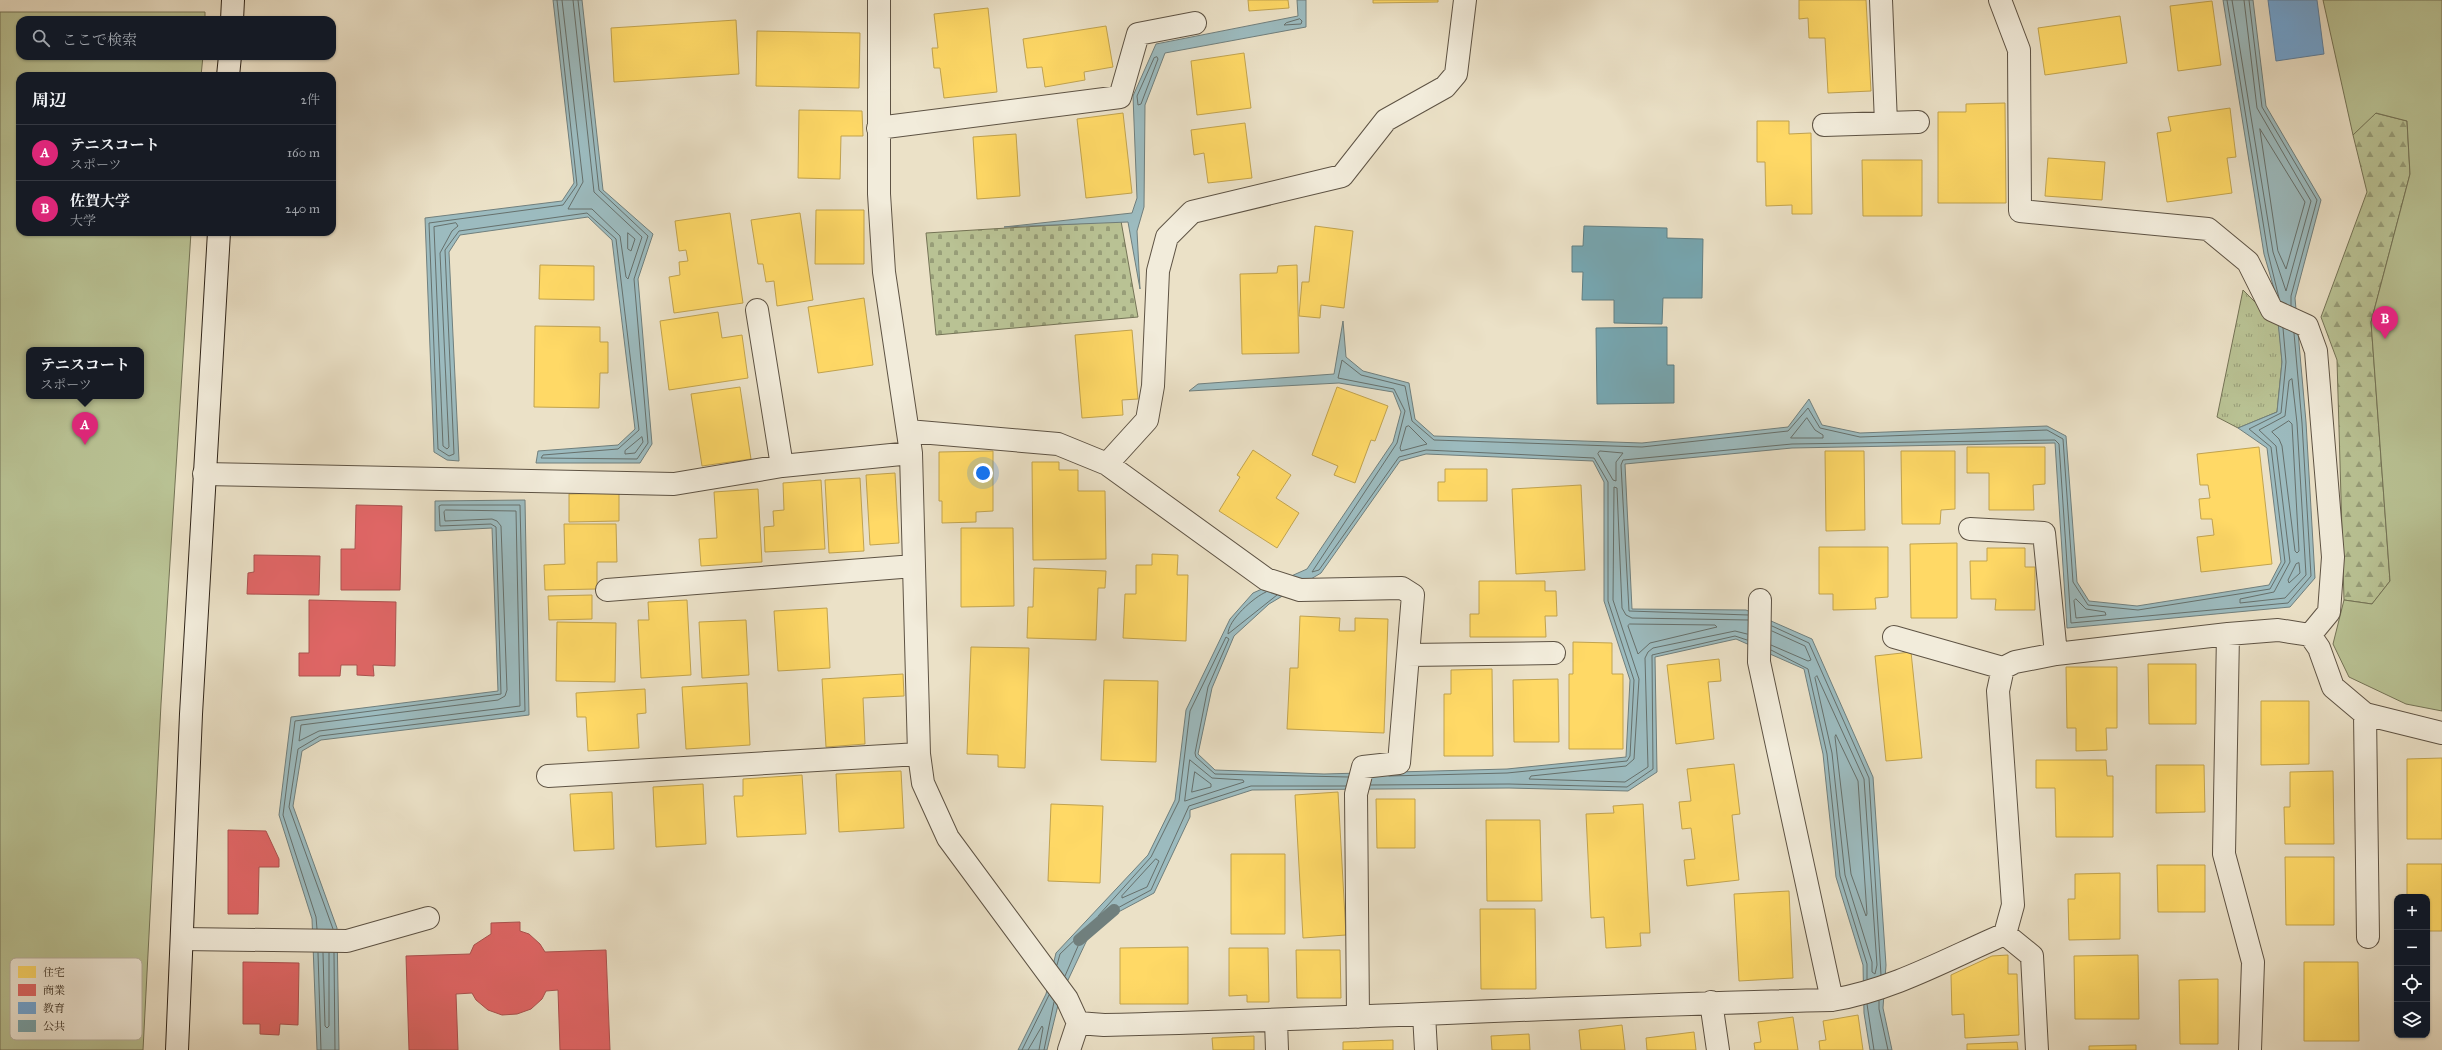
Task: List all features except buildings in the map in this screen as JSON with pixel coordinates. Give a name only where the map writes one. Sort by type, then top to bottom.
[{"type":"street","points":[[232,16],[233,0]]},
{"type":"street","points":[[879,0],[879,194],[884,272],[911,453],[919,754],[923,783],[948,838],[1067,999],[1078,1023],[1069,1050]]},
{"type":"street","points":[[1107,464],[1147,420],[1153,386],[1158,271],[1167,237],[1192,212],[1342,176],[1386,120],[1445,87],[1456,74],[1465,0]]},
{"type":"street","points":[[1882,0],[1886,123]]},
{"type":"street","points":[[2000,0],[2019,50],[2020,211],[2208,229],[2248,262],[2272,310],[2307,326],[2316,351],[2333,557],[2330,612],[2310,635]]},
{"type":"street","points":[[878,128],[1120,97],[1138,34],[1195,23]]},
{"type":"street","points":[[228,72],[230,60]]},
{"type":"street","points":[[1824,125],[1918,122]]},
{"type":"street","points":[[177,1050],[191,714],[219,236]]},
{"type":"street","points":[[758,310],[782,466]]},
{"type":"street","points":[[908,431],[1058,444],[1107,464],[1266,579],[1300,590],[1402,588],[1413,595],[1399,763],[1363,767],[1356,794],[1358,1017]]},
{"type":"street","points":[[204,474],[674,484],[782,466],[911,453]]},
{"type":"street","points":[[1970,530],[2044,533],[2056,654]]},
{"type":"street","points":[[607,590],[914,566]]},
{"type":"street","points":[[1760,600],[1759,662],[1842,999]]},
{"type":"street","points":[[1894,637],[2003,668],[2015,662],[2056,654],[2228,634],[2278,630],[2310,635],[2319,648],[2333,687],[2365,714],[2442,732]]},
{"type":"street","points":[[2228,634],[2224,854],[2253,962],[2250,1050]]},
{"type":"street","points":[[1408,655],[1554,654]]},
{"type":"street","points":[[2003,668],[1998,691],[2013,905],[2005,934]]},
{"type":"street","points":[[2365,714],[2368,937]]},
{"type":"street","points":[[548,776],[919,754]]},
{"type":"street","points":[[182,939],[347,941],[428,918]]},
{"type":"street","points":[[1078,1023],[1104,1025],[1276,1021],[1711,1002],[1842,999],[1896,981],[2005,934]]},
{"type":"street","points":[[2005,934],[2032,956],[2037,1050]]},
{"type":"street","points":[[1711,1002],[1718,1050]]},
{"type":"street","points":[[1424,1014],[1426,1050]]},
{"type":"street","points":[[1276,1021],[1277,1050]]},
{"type":"green space","points":[[2323,0],[2442,0],[2442,711],[2406,704],[2349,677],[2333,644],[2344,600],[2372,604],[2390,581],[2371,322],[2410,174],[2407,121],[2376,113],[2353,135]]},
{"type":"green space","points":[[0,12],[205,12],[205,16],[16,16],[16,60],[203,60],[201,72],[16,72],[16,236],[191,236],[161,704],[143,1050],[0,1050]]},
{"type":"green space","points":[[2375,113],[2407,121],[2410,174],[2371,322],[2390,581],[2372,604],[2344,600],[2337,360],[2321,317],[2367,192],[2353,135]]},
{"type":"green space","points":[[1121,221],[1138,317],[936,335],[926,233]]},
{"type":"green space","points":[[2243,290],[2279,326],[2282,362],[2277,412],[2238,428],[2217,417]]},
{"type":"water","points":[[553,0],[582,0],[603,190],[653,234],[638,279],[652,444],[640,463],[536,463],[538,451],[618,445],[635,429],[612,240],[588,217],[460,235],[449,252],[459,461],[447,460],[434,452],[425,218],[562,201],[574,183]]},
{"type":"water","points":[[1297,0],[1306,0],[1306,27],[1165,53],[1145,105],[1144,207],[1137,231],[1140,289],[1128,222],[1004,227],[1132,213],[1137,198],[1133,96],[1156,44],[1298,16]]},
{"type":"water","points":[[2223,0],[2253,0],[2266,106],[2321,200],[2295,298],[2306,422],[2315,578],[2290,607],[2067,628],[2055,443],[1792,448],[1625,464],[1632,609],[1746,610],[1812,639],[1873,777],[1886,965],[1883,1008],[1892,1050],[1870,1050],[1864,1013],[1863,965],[1836,877],[1823,754],[1804,669],[1736,639],[1655,657],[1657,772],[1628,791],[1509,788],[1252,790],[1190,810],[1190,817],[1154,893],[1094,925],[1060,997],[1047,1050],[1018,1050],[1046,994],[1056,953],[1148,855],[1175,800],[1186,710],[1230,619],[1253,593],[1307,569],[1393,442],[1401,412],[1393,392],[1339,383],[1189,391],[1198,384],[1334,374],[1343,321],[1346,357],[1363,371],[1409,383],[1415,419],[1434,436],[1642,443],[1788,427],[1809,399],[1822,425],[1860,433],[2047,426],[2066,436],[2077,582],[2089,601],[2137,606],[2269,585],[2281,562],[2267,448],[2238,428],[2277,412],[2282,362],[2275,292],[2264,254]],"holes":[[[1426,454],[1593,461],[1604,482],[1604,601],[1630,680],[1626,757],[1507,769],[1324,774],[1215,770],[1198,754],[1212,688],[1234,636],[1269,604],[1321,573],[1400,461]]]},
{"type":"water","points":[[525,500],[529,715],[321,740],[302,751],[293,806],[337,928],[339,1050],[317,1050],[312,919],[279,815],[291,717],[498,691],[492,528],[435,531],[435,501]]},
{"type":"waterway","points":[[1079,940],[1114,910]]},
{"type":"place","name":"佐賀大学","points":[[2385,339]]},
{"type":"place","name":"テニスコート","points":[[85,445]]}]
